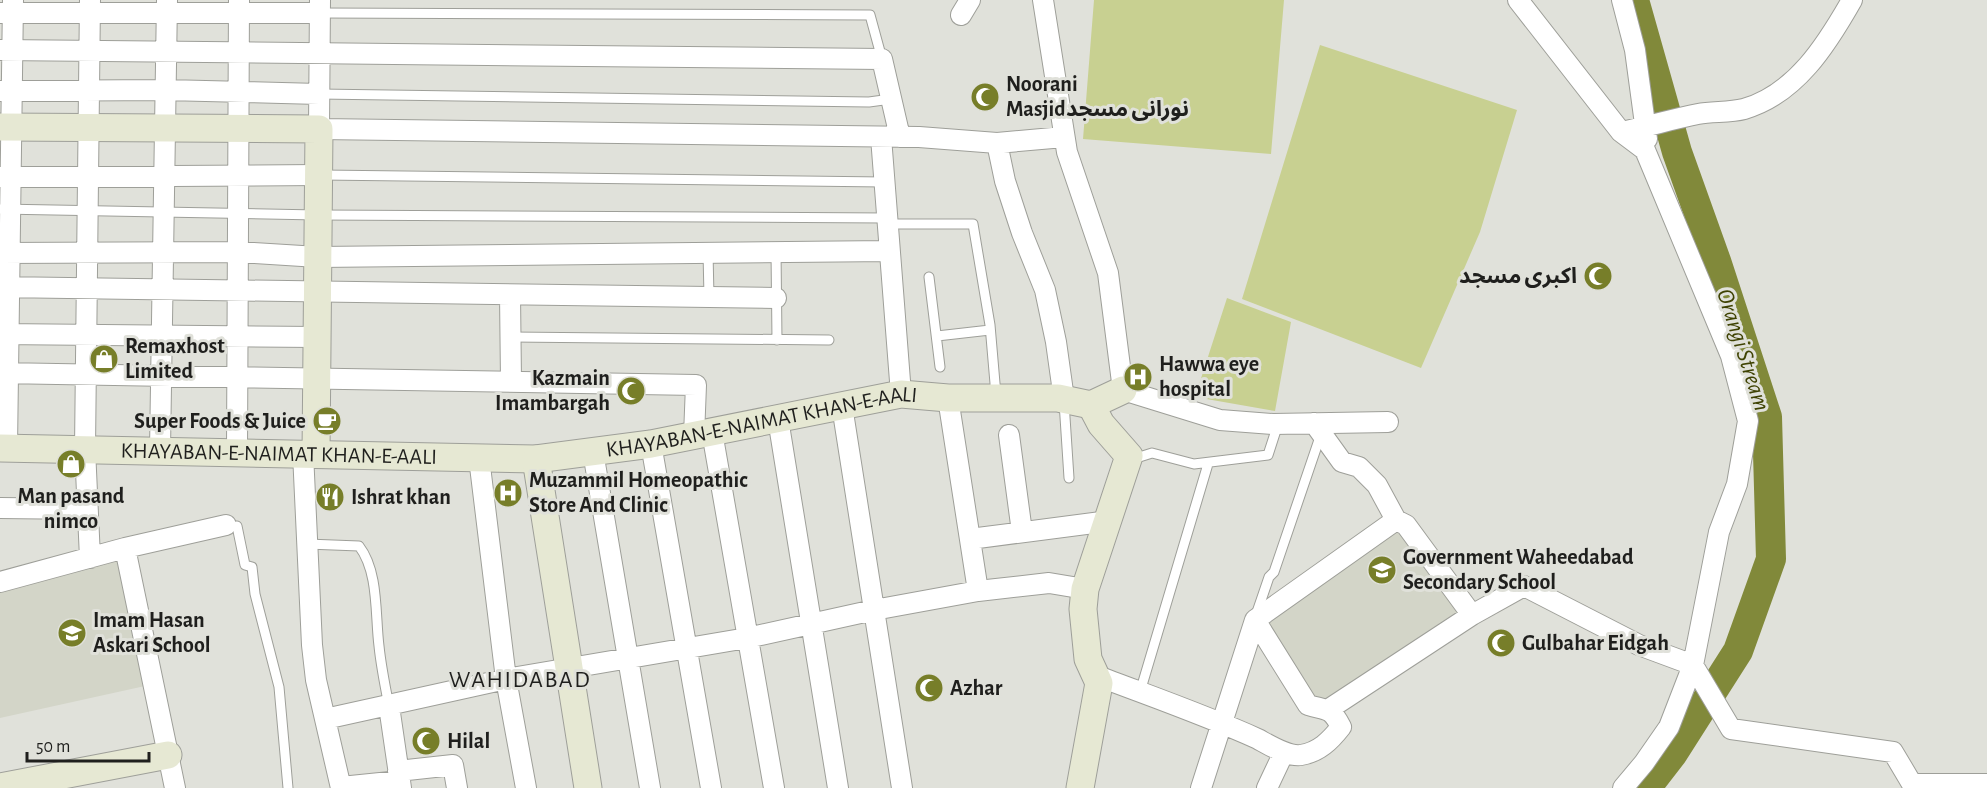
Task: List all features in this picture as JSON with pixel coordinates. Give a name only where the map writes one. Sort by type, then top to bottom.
[{"type":"street","points":[[1043,0],[1067,152],[1108,273],[1124,390]]},
{"type":"street","points":[[1518,0],[1621,132],[1646,150]]},
{"type":"street","points":[[1622,0],[1635,50],[1646,127],[1646,150],[1731,356],[1748,421],[1737,484],[1719,532],[1693,664],[1669,727],[1623,788]]},
{"type":"street","points":[[1621,132],[1699,113],[1743,109],[1774,95],[1793,81],[1826,45],[1852,0]]},
{"type":"street","points":[[90,7],[85,374],[85,449],[90,558]]},
{"type":"street","points":[[160,450],[166,7]]},
{"type":"street","points":[[3,448],[6,50],[9,9],[320,7],[317,337],[309,454],[307,544],[312,645],[325,719],[341,787],[400,780],[453,765],[457,788]]},
{"type":"street","points":[[237,451],[241,128],[239,8]]},
{"type":"street","points":[[6,50],[882,59],[891,99],[891,137],[884,182],[901,394]]},
{"type":"street","points":[[6,91],[165,90],[240,94],[319,94]]},
{"type":"street","points":[[6,127],[968,138],[997,142],[1064,137]]},
{"type":"street","points":[[997,142],[1005,181],[1022,233],[1045,290],[1056,342],[1064,399]]},
{"type":"street","points":[[5,178],[319,175]]},
{"type":"street","points":[[5,253],[239,252],[318,257],[889,251]]},
{"type":"street","points":[[5,287],[776,298]]},
{"type":"street","points":[[510,295],[511,381]]},
{"type":"street","points":[[4,334],[317,337]]},
{"type":"street","points":[[4,373],[696,385],[703,434],[747,638],[774,788]]},
{"type":"street","points":[[1080,788],[1099,683],[1088,659],[1083,609],[1085,589],[1129,456],[1101,424],[1091,405],[1124,390],[1220,420],[1318,429],[1388,422]]},
{"type":"street","name":"KHAYABAN-E-NAIMAT KHAN-E-AALI","points":[[3,448],[237,451],[536,459],[651,444],[901,394],[948,398],[1064,399],[1091,405]]},
{"type":"street","points":[[948,398],[978,591]]},
{"type":"street","points":[[842,406],[902,788]]},
{"type":"street","points":[[778,419],[838,788]]},
{"type":"street","points":[[1318,429],[1342,462],[1359,467],[1377,485],[1396,520],[1406,525],[1472,615]]},
{"type":"street","points":[[1009,435],[1022,532]]},
{"type":"street","points":[[651,444],[711,788]]},
{"type":"street","points":[[593,452],[650,788]]},
{"type":"street","points":[[479,458],[506,679],[526,788]]},
{"type":"street","points":[[536,459],[567,668],[588,788]]},
{"type":"street","points":[[0,508],[87,508]]},
{"type":"street","points":[[1201,788],[1255,620],[1396,520]]},
{"type":"street","points":[[970,538],[1108,521]]},
{"type":"street","points":[[0,582],[126,548],[232,525]]},
{"type":"street","points":[[126,548],[175,788]]},
{"type":"street","points":[[325,719],[506,679],[747,638],[874,610],[978,591],[1049,583],[1085,589]]},
{"type":"street","points":[[1255,620],[1308,705],[1329,709],[1472,615],[1524,586],[1639,645],[1693,664],[1731,729],[1893,752],[1912,784],[1987,784]]},
{"type":"street","points":[[1095,675],[1223,723],[1284,752],[1299,756],[1329,743],[1341,727],[1329,709]]},
{"type":"street","points":[[389,706],[400,780]]},
{"type":"street","points":[[1267,788],[1284,752]]},
{"type":"street","points":[[0,787],[168,755]]},
{"type":"lane","points":[[320,7],[870,15],[882,59]]},
{"type":"lane","points":[[319,94],[869,102],[891,99]]},
{"type":"lane","points":[[319,175],[884,182]]},
{"type":"lane","points":[[5,209],[973,224],[990,330],[996,398]]},
{"type":"lane","points":[[776,251],[777,340]]},
{"type":"lane","points":[[708,252],[709,298]]},
{"type":"lane","points":[[929,277],[940,367]]},
{"type":"lane","points":[[937,336],[990,330]]},
{"type":"lane","points":[[511,337],[829,340]]},
{"type":"lane","points":[[1064,399],[1069,478]]},
{"type":"lane","points":[[1128,461],[1152,453],[1194,464],[1268,455],[1278,424]]},
{"type":"lane","points":[[1255,620],[1269,577],[1275,572],[1318,429]]},
{"type":"lane","points":[[1140,692],[1208,464]]},
{"type":"lane","points":[[232,525],[245,566],[252,567],[255,594],[279,687],[288,788]]},
{"type":"lane","points":[[307,544],[359,546],[364,553],[371,574],[379,648],[389,706]]},
{"type":"shaded area","name":"Government Waheedabad Secondary School","points":[[1396,520],[1472,615],[1318,708],[1255,620]]},
{"type":"shaded area","name":"Imam Hasan Askari School","points":[[125,548],[154,684],[0,718],[0,582]]},
{"type":"green space","points":[[1094,0],[1284,0],[1271,154],[1083,139]]},
{"type":"green space","points":[[1320,45],[1517,110],[1480,232],[1421,368],[1242,299]]},
{"type":"green space","points":[[1227,298],[1291,322],[1275,411],[1195,397]]},
{"type":"waterway","name":"Orangi Stream","points":[[1634,0],[1677,152],[1716,261],[1767,417],[1771,559],[1738,651],[1673,753],[1646,788]]},
{"type":"place","name":"Noorani Masjidنورانی مسجد","points":[[985,97]]},
{"type":"place","name":"اکبری مسجد","points":[[1598,276]]},
{"type":"place","name":"Remaxhost Limited","points":[[104,359]]},
{"type":"place","name":"Hawwa eye hospital","points":[[1138,377]]},
{"type":"place","name":"Kazmain Imambargah","points":[[631,391]]},
{"type":"place","name":"Super Foods & Juice","points":[[327,421]]},
{"type":"place","name":"Man pasand nimco","points":[[71,464]]},
{"type":"place","name":"Muzammil Homeopathic Store And Clinic","points":[[508,493]]},
{"type":"place","name":"Ishrat khan","points":[[330,497]]},
{"type":"place","name":"Government Waheedabad Secondary School","points":[[1382,570]]},
{"type":"place","name":"Imam Hasan Askari School","points":[[72,633]]},
{"type":"place","name":"Gulbahar Eidgah","points":[[1501,643]]},
{"type":"place","name":"Azhar","points":[[929,688]]},
{"type":"place","name":"Hilal","points":[[426,741]]},
{"type":"district","name":"WAHIDABAD","points":[[520,680]]}]
